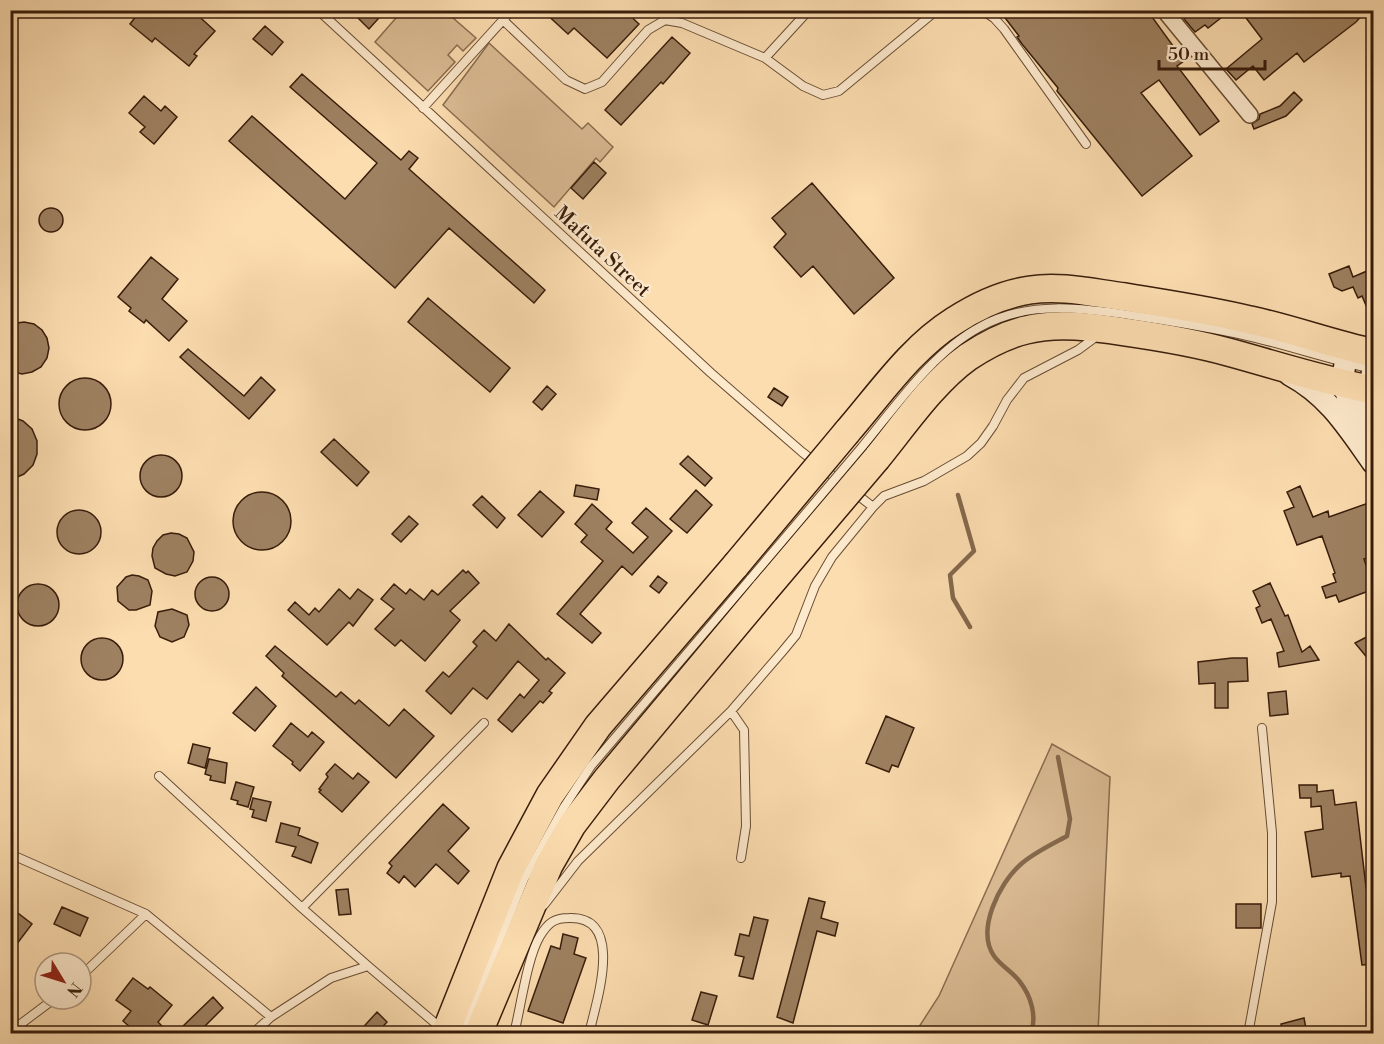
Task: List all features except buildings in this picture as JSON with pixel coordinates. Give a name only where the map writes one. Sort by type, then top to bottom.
[{"type":"highway","points":[[478,1034],[549,865],[572,825],[750,578],[862,446],[903,366],[924,344],[952,322],[1002,297],[1029,290],[1052,288],[1154,319],[1239,335],[1363,373]]},
{"type":"highway","points":[[451,1033],[511,868],[550,795],[598,726],[750,578],[862,446],[926,399],[968,357],[992,343],[1027,330],[1066,326],[1107,329],[1154,319],[1239,335],[1270,364],[1363,373]]},
{"type":"main road","points":[[1270,364],[1299,380],[1324,399],[1373,464]]},
{"type":"main road","points":[[1363,373],[1373,464]]},
{"type":"street","points":[[1164,10],[1250,115]]},
{"type":"lane","name":"Mafuta Street","points":[[318,10],[711,373],[802,452],[873,507]]},
{"type":"lane","points":[[423,108],[512,10]]},
{"type":"lane","points":[[765,58],[809,10]]},
{"type":"lane","points":[[503,20],[566,80],[585,89],[602,82],[648,30],[665,20],[682,23],[765,58],[803,86],[824,95],[839,91],[937,10]]},
{"type":"lane","points":[[982,10],[1004,29],[1086,144]]},
{"type":"lane","points":[[518,940],[578,861],[731,711],[796,635],[815,586],[832,557],[873,507],[884,496],[924,482],[967,456],[993,426],[1007,399],[1024,378],[1078,350],[1107,329]]},
{"type":"lane","points":[[1363,373],[1374,434]]},
{"type":"lane","points":[[731,711],[744,730],[746,826],[741,858]]},
{"type":"lane","points":[[302,908],[484,723]]},
{"type":"lane","points":[[1250,1034],[1254,997],[1272,902],[1272,833],[1263,728]]},
{"type":"lane","points":[[159,776],[302,908],[368,966],[451,1033]]},
{"type":"lane","points":[[10,854],[146,914],[271,1017]]},
{"type":"lane","points":[[93,965],[146,914]]},
{"type":"lane","points":[[514,1034],[539,938],[550,921],[557,918],[583,919],[598,929],[604,944],[599,985],[589,1034]]},
{"type":"lane","points":[[252,1034],[271,1017],[331,978],[368,966]]},
{"type":"lane","points":[[10,1032],[38,1011]]},
{"type":"shaded area","points":[[403,10],[445,11],[476,38],[463,51],[457,45],[448,55],[455,62],[428,91],[375,42]]},
{"type":"shaded area","points":[[489,43],[582,129],[588,123],[613,147],[600,162],[596,158],[554,207],[443,105]]},
{"type":"shaded area","points":[[1052,744],[1110,777],[1098,1033],[915,1033],[939,996]]},
{"type":"waterway","points":[[958,495],[974,551],[950,575],[953,598],[970,627]]},
{"type":"waterway","points":[[1031,1034],[1033,1013],[1027,993],[1017,978],[994,956],[989,945],[989,921],[998,895],[1012,873],[1042,849],[1067,836],[1070,819],[1058,757]]}]
